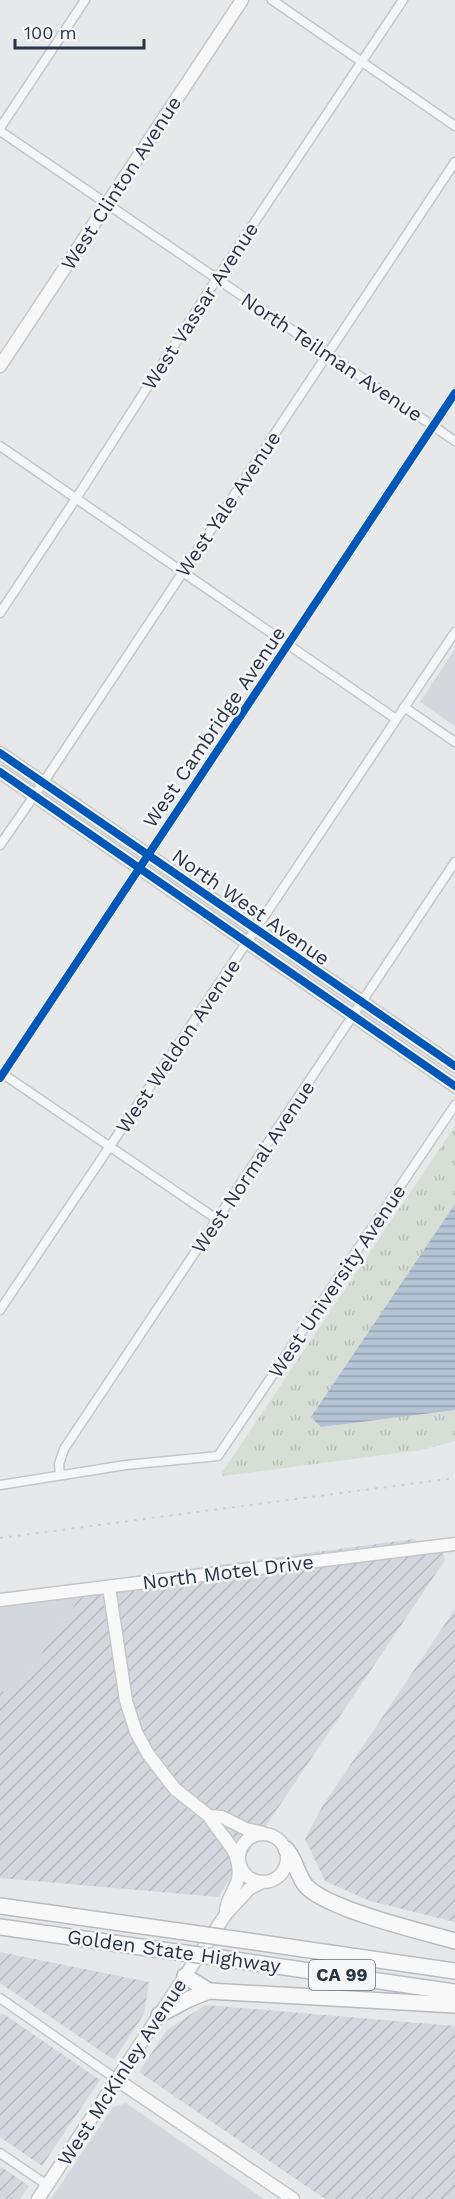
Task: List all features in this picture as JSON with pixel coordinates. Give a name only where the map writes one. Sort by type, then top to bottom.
[{"type":"highway","points":[[286,1849],[292,1854],[302,1880],[317,1894],[366,1915],[455,1941]]},
{"type":"highway","name":"Golden State Highway","points":[[0,1906],[455,1971]]},
{"type":"highway","name":"Golden State Highway","points":[[0,1927],[455,1992]]},
{"type":"highway","points":[[185,1976],[209,1991]]},
{"type":"highway","points":[[159,2015],[209,1991],[455,2005]]},
{"type":"main road","name":"West Clinton Avenue","points":[[0,366],[242,0]]},
{"type":"main road","name":"North West Avenue","points":[[0,753],[455,1066]]},
{"type":"main road","name":"North West Avenue","points":[[0,772],[455,1086]]},
{"type":"main road","name":"North Motel Drive","points":[[0,1600],[455,1544]]},
{"type":"main road","points":[[109,1587],[126,1701],[136,1732],[165,1778],[184,1797],[209,1816],[215,1827],[231,1844],[248,1877],[262,1882]]},
{"type":"main road","points":[[209,1816],[222,1817],[277,1838],[286,1849]]},
{"type":"main road","name":"West McKinley Avenue","points":[[226,1914],[227,1905],[238,1879],[240,1849],[249,1837],[263,1833]]},
{"type":"main road","name":"West McKinley Avenue","points":[[38,2199],[226,1914],[249,1889],[277,1878],[283,1872],[288,1857],[286,1849]]},
{"type":"main road","points":[[116,2079],[293,2199]]},
{"type":"street","points":[[0,130],[85,0]]},
{"type":"street","points":[[272,0],[455,126]]},
{"type":"street","name":"West Vassar Avenue","points":[[0,613],[216,280],[403,0]]},
{"type":"street","name":"North Teilman Avenue","points":[[0,130],[216,280],[455,441]]},
{"type":"street","name":"West Yale Avenue","points":[[0,845],[455,162]]},
{"type":"street","name":"West Cambridge Avenue","points":[[1,1075],[455,393]]},
{"type":"street","points":[[0,446],[396,719]]},
{"type":"street","name":"West Weldon Avenue","points":[[0,1310],[455,632]]},
{"type":"street","points":[[404,707],[455,742]]},
{"type":"street","name":"West Normal Avenue","points":[[60,1475],[59,1464],[64,1449],[455,862]]},
{"type":"street","points":[[1,1075],[218,1221]]},
{"type":"street","name":"West University Avenue","points":[[60,1475],[218,1456],[455,1105]]},
{"type":"street","points":[[0,1485],[60,1475]]},
{"type":"street","points":[[0,1998],[116,2079]]},
{"type":"street","points":[[0,2153],[47,2185]]},
{"type":"shaded area","points":[[455,649],[455,726],[420,702]]},
{"type":"shaded area","points":[[414,1539],[434,1541],[443,1550],[445,1560],[218,1897],[0,1878],[0,1689],[12,1697],[90,1582]]},
{"type":"shaded area","points":[[90,1582],[12,1697],[0,1689],[0,1594]]},
{"type":"shaded area","points":[[455,1609],[455,1922],[370,1901],[325,1881],[305,1839],[322,1807]]},
{"type":"shaded area","points":[[0,1952],[149,1982],[144,2014],[114,2060],[0,1983]]},
{"type":"shaded area","points":[[205,2005],[455,2026],[455,2199],[325,2199],[139,2072],[167,2030]]},
{"type":"shaded area","points":[[2,2013],[100,2080],[42,2166],[0,2137],[0,2016]]},
{"type":"shaded area","points":[[126,2103],[264,2199],[51,2199],[113,2107]]},
{"type":"shaded area","points":[[0,2166],[29,2186],[20,2199],[0,2199]]},
{"type":"green space","points":[[455,1126],[455,1441],[421,1450],[224,1476],[221,1474]]},
{"type":"water","points":[[455,1204],[455,1410],[321,1427],[311,1417]]},
{"type":"railway","points":[[0,1538],[455,1478]]},
{"type":"cycle path","points":[[0,1078],[455,393]]},
{"type":"cycle path","points":[[0,753],[455,1066]]},
{"type":"cycle path","points":[[0,772],[455,1086]]}]
